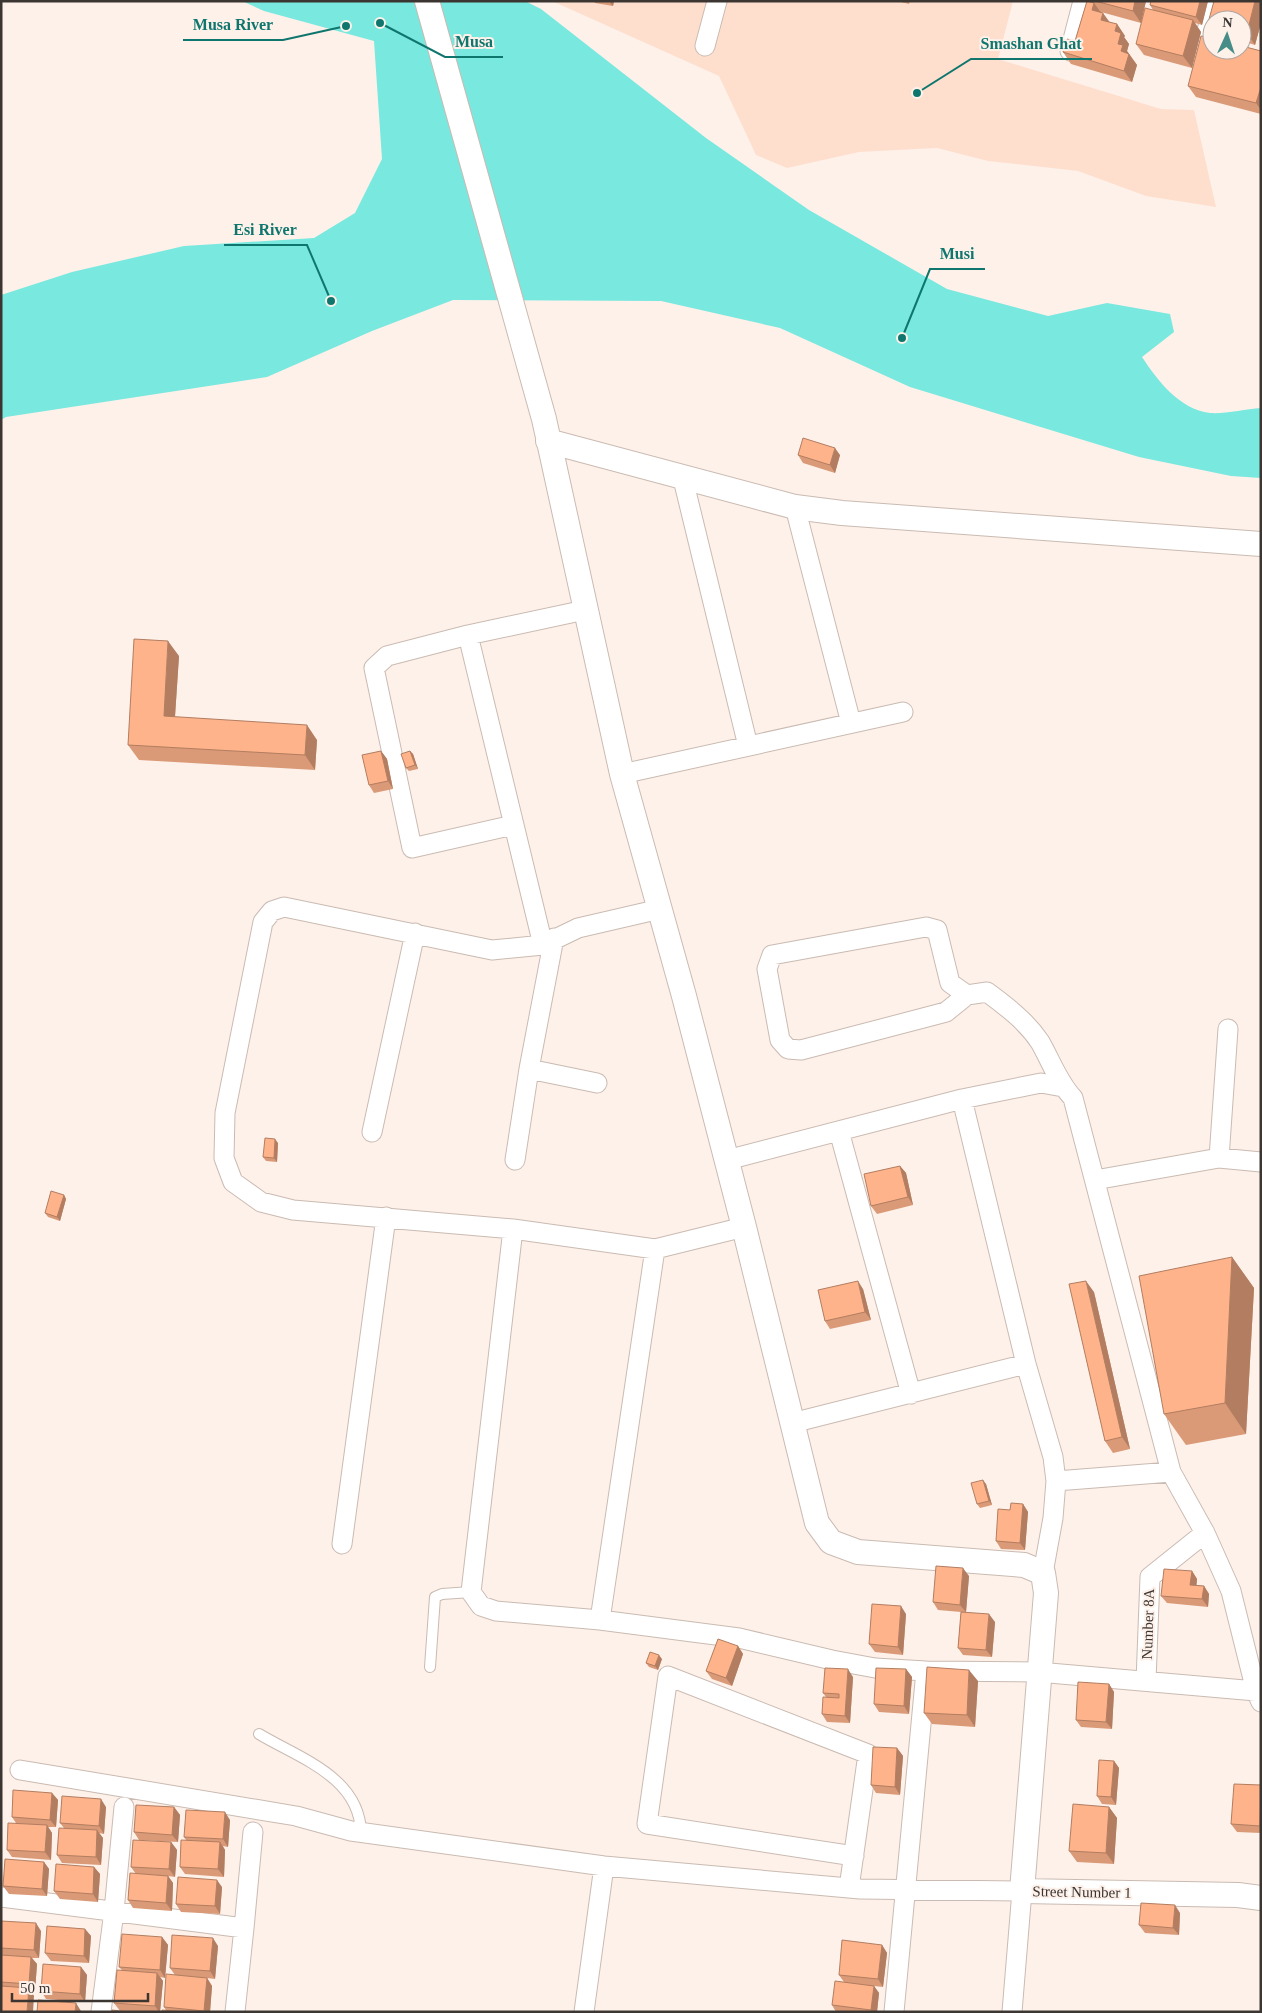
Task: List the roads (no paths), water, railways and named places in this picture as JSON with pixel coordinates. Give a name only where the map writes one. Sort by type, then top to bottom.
[{"type":"street","points":[[426,1],[546,430],[584,610],[622,774],[727,1160],[817,1522],[831,1542],[858,1552],[1024,1564],[1043,1573]]},
{"type":"street","points":[[705,46],[717,1]]},
{"type":"street","points":[[1070,51],[1083,1]]},
{"type":"street","points":[[1196,77],[1202,60]]},
{"type":"street","points":[[546,430],[682,476],[795,507],[872,516],[1261,544]]},
{"type":"street","points":[[682,476],[748,746]]},
{"type":"street","points":[[795,507],[851,723]]},
{"type":"street","points":[[513,825],[412,848],[374,668],[387,656],[468,635],[584,610]]},
{"type":"street","points":[[468,635],[513,825],[549,941],[515,1160]]},
{"type":"street","points":[[622,774],[903,712]]},
{"type":"street","points":[[660,909],[578,928],[549,941],[492,950],[284,907],[272,911],[263,922],[225,1113],[224,1158],[233,1182],[261,1202],[292,1210],[513,1229],[655,1249],[744,1226]]},
{"type":"street","points":[[513,1229],[471,1592],[481,1606],[496,1611],[600,1620],[739,1638],[875,1668],[926,1672],[1038,1672],[1146,1682],[1258,1697],[1231,1591],[1205,1533],[1171,1472],[1073,1098],[1063,1087],[1039,1041],[1010,1008],[987,992],[967,995],[946,1012],[800,1050],[788,1049],[780,1040],[767,969],[772,955],[926,927],[937,930],[950,983],[967,995]]},
{"type":"street","points":[[372,1132],[415,933]]},
{"type":"street","points":[[1219,1158],[1228,1029]]},
{"type":"street","points":[[528,1069],[597,1084]]},
{"type":"street","points":[[727,1160],[962,1099],[1041,1084],[1063,1087]]},
{"type":"street","points":[[962,1099],[1026,1364],[1053,1457],[1056,1481],[1053,1518],[1043,1573],[1046,1593],[1038,1672],[1012,2012]]},
{"type":"street","points":[[839,1131],[911,1394]]},
{"type":"street","points":[[1095,1180],[1219,1158],[1261,1162]]},
{"type":"street","points":[[342,1544],[386,1217]]},
{"type":"street","points":[[600,1620],[655,1249]]},
{"type":"street","points":[[792,1423],[1026,1364]]},
{"type":"street","points":[[1056,1481],[1171,1472]]},
{"type":"street","name":"Number 8A","points":[[1146,1682],[1150,1577],[1205,1533]]},
{"type":"street","points":[[894,2012],[926,1672]]},
{"type":"street","points":[[849,1888],[854,1856],[868,1754],[668,1676],[647,1824],[854,1856]]},
{"type":"street","name":"Street Number 1","points":[[20,1770],[296,1816],[361,1833],[604,1866],[849,1888],[1261,1898]]},
{"type":"street","points":[[101,2012],[114,1912],[124,1806]]},
{"type":"street","points":[[235,2012],[253,1832]]},
{"type":"street","points":[[584,2012],[604,1866]]},
{"type":"street","points":[[1,1897],[244,1928]]},
{"type":"lane","points":[[430,1667],[435,1597],[442,1594],[471,1592]]},
{"type":"lane","points":[[259,1734],[323,1770],[346,1788],[356,1804],[361,1833]]},
{"type":"water","points":[[242,1],[525,1],[541,9],[706,138],[809,210],[947,289],[1048,316],[1107,303],[1170,314],[1174,332],[1142,357],[1162,384],[1179,400],[1189,406],[1210,413],[1261,408],[1261,478],[1231,476],[1139,457],[910,387],[780,328],[661,301],[453,300],[372,331],[267,377],[6,417],[1,420],[1,295],[72,272],[184,246],[314,238],[355,213],[382,159],[374,41],[264,11]]},
{"type":"place","name":"Musa","points":[[380,23]]},
{"type":"place","name":"Musa River","points":[[346,26]]},
{"type":"place","name":"Smashan Ghat","points":[[917,93]]},
{"type":"place","name":"Esi River","points":[[331,301]]},
{"type":"place","name":"Musi","points":[[902,338]]}]
